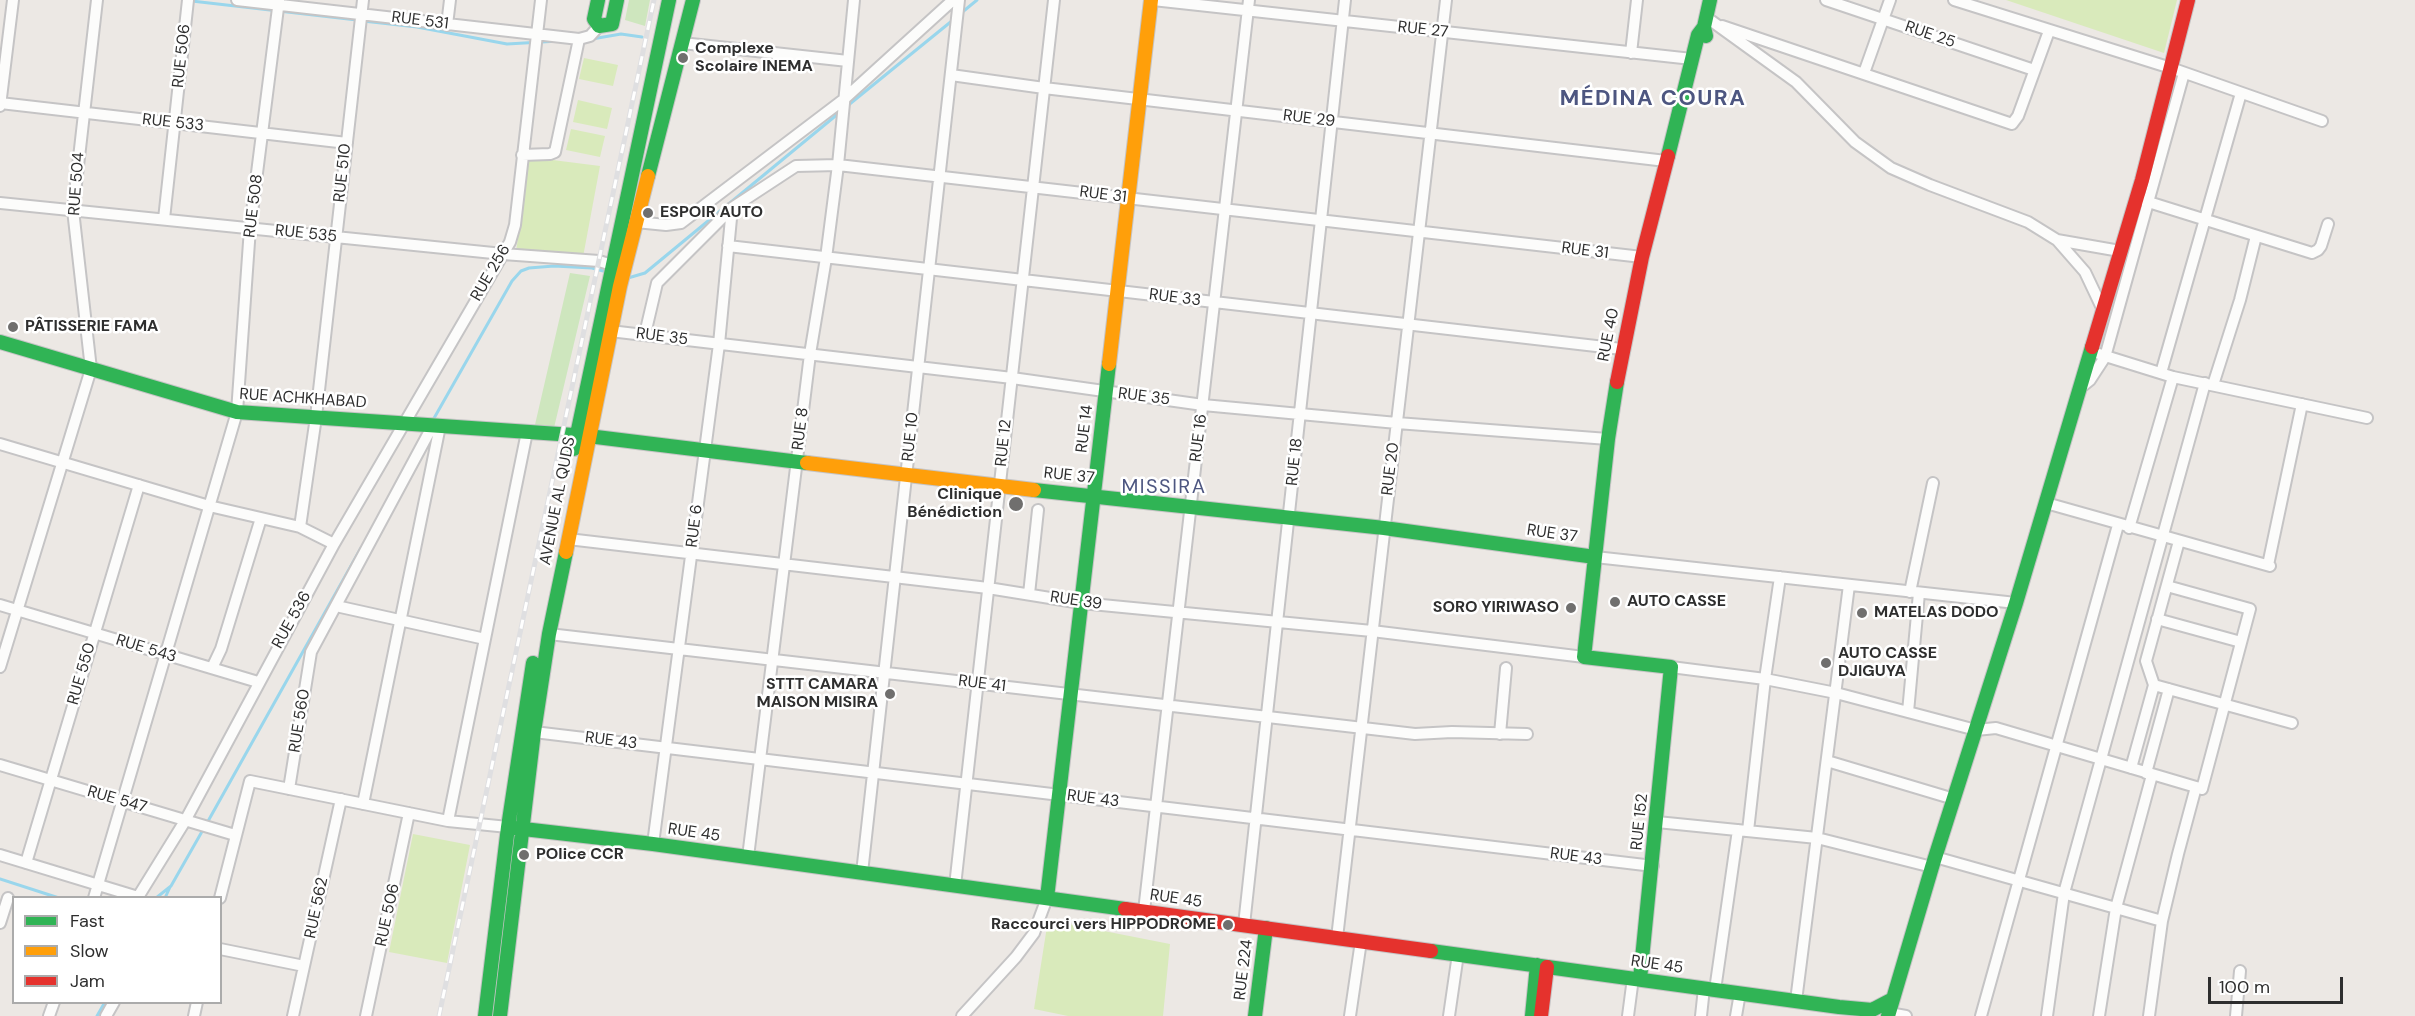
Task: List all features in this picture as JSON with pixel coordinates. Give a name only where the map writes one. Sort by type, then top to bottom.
[{"type":"street","points":[[0,104],[13,0]]},
{"type":"street","name":"RUE 504","points":[[91,369],[73,210],[97,0]]},
{"type":"street","name":"RUE 531","points":[[237,0],[278,2],[361,20],[447,25],[579,39]]},
{"type":"street","name":"RUE 510","points":[[300,527],[316,417],[363,0]]},
{"type":"street","points":[[447,25],[450,0]]},
{"type":"street","points":[[537,35],[541,0]]},
{"type":"street","points":[[598,0],[594,19],[599,26]]},
{"type":"street","points":[[522,155],[555,152],[579,39],[590,36],[599,26],[612,24],[617,0]]},
{"type":"street","name":"AVENUE AL QUDS","points":[[500,1016],[525,829],[534,732],[549,634],[568,539],[582,436],[610,331],[615,268],[669,0]]},
{"type":"street","name":"AVENUE AL QUDS","points":[[615,268],[636,222],[693,0]]},
{"type":"street","name":"RUE 8","points":[[748,857],[810,354],[838,165],[854,0]]},
{"type":"street","points":[[636,222],[666,225],[681,223],[843,100],[953,0]]},
{"type":"street","name":"RUE 10","points":[[862,873],[959,0]]},
{"type":"street","name":"RUE 12","points":[[955,886],[1054,0]]},
{"type":"street","name":"RUE 27","points":[[1152,0],[1249,5],[1343,21],[1692,59]]},
{"type":"street","name":"RUE 14","points":[[1047,898],[1152,0]]},
{"type":"street","name":"RUE 18","points":[[1244,925],[1345,0]]},
{"type":"street","name":"RUE 20","points":[[1337,938],[1446,0]]},
{"type":"street","points":[[1631,53],[1637,0]]},
{"type":"street","name":"RUE 40","points":[[1599,557],[1630,350],[1706,42],[1710,24],[1710,0]]},
{"type":"street","name":"RUE 25","points":[[1826,0],[2034,70]]},
{"type":"street","points":[[1864,74],[1890,0]]},
{"type":"street","points":[[1954,0],[2177,70],[2322,121]]},
{"type":"street","points":[[2080,388],[2090,380],[2105,357],[2142,200],[2177,70],[2188,0]]},
{"type":"street","name":"RUE 508","points":[[94,896],[237,412],[250,228],[264,133],[278,2]]},
{"type":"street","name":"RUE 506","points":[[164,219],[187,3]]},
{"type":"street","name":"RUE 16","points":[[1144,911],[1249,5]]},
{"type":"street","points":[[1710,24],[1727,27],[2012,124],[2018,116],[2049,31]]},
{"type":"street","points":[[1710,24],[1796,82],[1855,142],[1891,168],[2028,222],[2057,240],[2085,272],[2103,310]]},
{"type":"street","name":"RUE 40","points":[[1588,657],[1599,557],[1608,439],[1622,349],[1642,257],[1698,35],[1710,24]]},
{"type":"street","name":"RUE 256","points":[[404,423],[510,242],[515,225],[537,35]]},
{"type":"street","points":[[682,43],[848,61]]},
{"type":"street","name":"RUE 29","points":[[951,75],[1044,88],[1666,161]]},
{"type":"street","points":[[2161,373],[2241,93]]},
{"type":"street","name":"RUE 533","points":[[0,104],[347,143]]},
{"type":"street","name":"RUE 31","points":[[645,334],[657,284],[732,208],[796,166],[838,165],[1642,257]]},
{"type":"street","points":[[2142,200],[2312,253],[2321,246],[2328,224]]},
{"type":"street","points":[[1906,1016],[1889,1015],[1893,999],[1933,862],[2016,603],[2120,251],[2142,200]]},
{"type":"street","name":"RUE 535","points":[[0,203],[503,254],[599,261],[615,268]]},
{"type":"street","name":"RUE 6","points":[[653,844],[719,344],[732,208]]},
{"type":"street","points":[[2048,1016],[2064,893],[2163,537],[2209,384],[2240,300],[2256,236]]},
{"type":"street","points":[[2057,240],[2120,251]]},
{"type":"street","name":"RUE 33","points":[[728,246],[1622,349]]},
{"type":"street","name":"AVENUE AL QUDS","points":[[485,1016],[508,827],[539,630],[614,284]]},
{"type":"street","name":"RUE 35","points":[[610,331],[1012,378],[1203,405],[1300,415],[1608,439]]},
{"type":"street","name":"RUE ACHKHABAD","points":[[0,342],[237,412],[582,436]]},
{"type":"street","points":[[2091,350],[2105,357],[2173,376],[2367,418]]},
{"type":"street","points":[[0,667],[91,369]]},
{"type":"street","points":[[1981,1016],[2056,746],[2123,527],[2173,376]]},
{"type":"street","points":[[2046,504],[2123,527],[2269,565],[2302,404]]},
{"type":"street","name":"RUE 536","points":[[139,896],[190,822],[258,682],[404,423]]},
{"type":"street","points":[[363,804],[436,425]]},
{"type":"street","name":"RUE 560","points":[[289,789],[311,652],[436,425]]},
{"type":"street","points":[[448,821],[527,432]]},
{"type":"street","name":"RUE 37","points":[[582,436],[1000,486],[1384,528],[1599,557]]},
{"type":"street","points":[[0,444],[209,506],[300,527],[334,544]]},
{"type":"street","points":[[1908,711],[1915,592],[1933,483]]},
{"type":"street","name":"RUE 550","points":[[26,863],[139,485]]},
{"type":"street","points":[[1029,594],[1038,510]]},
{"type":"street","points":[[212,668],[221,649],[261,518]]},
{"type":"street","name":"RUE 39","points":[[568,539],[895,576],[1082,603],[1372,631],[1588,657]]},
{"type":"street","points":[[2131,768],[2154,685],[2146,661],[2179,542]]},
{"type":"street","points":[[1599,557],[2016,603]]},
{"type":"street","points":[[1701,1016],[1710,989],[1743,830],[1780,577]]},
{"type":"street","points":[[1796,1001],[1849,585]]},
{"type":"street","points":[[1588,657],[1765,679],[1836,693],[1976,730],[1996,728],[2202,789],[2250,609],[2166,586]]},
{"type":"street","name":"RUE 543","points":[[0,604],[258,682]]},
{"type":"street","points":[[336,606],[485,639]]},
{"type":"street","points":[[2157,619],[2241,642]]},
{"type":"street","name":"RUE 41","points":[[549,634],[1415,734],[1452,732],[1527,734]]},
{"type":"street","name":"RUE 152","points":[[1636,979],[1658,822],[1671,667]]},
{"type":"street","points":[[1500,734],[1506,668]]},
{"type":"street","points":[[2154,685],[2292,723]]},
{"type":"street","points":[[2099,1016],[2116,908],[2169,689]]},
{"type":"street","name":"RUE 43","points":[[534,732],[1653,866]]},
{"type":"street","points":[[1827,761],[1954,799]]},
{"type":"street","name":"RUE 547","points":[[0,765],[235,835]]},
{"type":"street","points":[[220,896],[250,781],[448,821],[508,827]]},
{"type":"street","points":[[2149,1016],[2162,921],[2196,787]]},
{"type":"street","name":"RUE 562","points":[[293,1016],[341,799]]},
{"type":"street","name":"RUE 506","points":[[366,1016],[409,813]]},
{"type":"street","points":[[1658,822],[1817,838],[2019,880],[2162,921]]},
{"type":"street","name":"RUE 45","points":[[508,827],[653,844],[1796,1001],[1872,1010],[1893,999]]},
{"type":"street","points":[[0,855],[98,885]]},
{"type":"street","name":"RUE 536","points":[[98,885],[135,896]]},
{"type":"street","points":[[0,922],[7,898]]},
{"type":"street","points":[[962,1016],[1016,957],[1034,933],[1047,898]]},
{"type":"street","name":"RUE 224","points":[[1255,1016],[1266,928]]},
{"type":"street","points":[[1350,1016],[1361,941]]},
{"type":"street","points":[[222,949],[304,966]]},
{"type":"street","points":[[1449,1016],[1458,954]]},
{"type":"street","points":[[1532,1016],[1542,966]]},
{"type":"street","points":[[1541,1016],[1542,966]]},
{"type":"street","points":[[2236,1016],[2241,971]]},
{"type":"street","points":[[1628,1016],[1636,979]]},
{"type":"street","points":[[1737,1016],[1740,993]]},
{"type":"street","points":[[1839,1006],[1854,1016]]},
{"type":"green space","points":[[629,0],[650,0],[645,26],[625,20]]},
{"type":"green space","points":[[2006,0],[2177,0],[2164,53]]},
{"type":"green space","points":[[584,58],[618,65],[613,86],[579,79]]},
{"type":"green space","points":[[578,100],[612,108],[607,129],[573,122]]},
{"type":"green space","points":[[571,129],[605,136],[600,157],[566,150]]},
{"type":"green space","points":[[529,157],[600,166],[583,257],[516,252]]},
{"type":"green space","points":[[570,273],[590,276],[553,432],[534,429]]},
{"type":"green space","points":[[413,834],[470,845],[447,963],[389,952]]},
{"type":"green space","points":[[1048,920],[1170,944],[1163,1016],[1068,1016],[1034,1009]]},
{"type":"waterway","points":[[183,0],[357,20]]},
{"type":"waterway","points":[[960,14],[977,0]]},
{"type":"waterway","points":[[846,107],[953,20]]},
{"type":"waterway","points":[[363,21],[417,27],[507,44],[559,41]]},
{"type":"waterway","points":[[592,39],[621,34],[642,37]]},
{"type":"waterway","points":[[628,278],[645,273],[839,113]]},
{"type":"waterway","points":[[433,420],[512,281],[521,271],[554,266],[592,268],[607,272]]},
{"type":"waterway","points":[[207,823],[361,548]]},
{"type":"waterway","points":[[158,896],[171,886],[204,828]]},
{"type":"waterway","points":[[0,879],[53,896]]},
{"type":"waterway","points":[[166,896],[170,887]]},
{"type":"waterway","points":[[97,1016],[104,1004]]},
{"type":"railway","points":[[439,1016],[654,0]]},
{"type":"traffic: fast","points":[[598,0],[594,19],[599,26],[612,24],[617,0]]},
{"type":"traffic: fast","points":[[574,449],[669,0]]},
{"type":"traffic: fast","points":[[648,176],[693,0]]},
{"type":"traffic: fast","points":[[1706,36],[1704,27],[1710,0]]},
{"type":"traffic: fast","points":[[1668,156],[1698,35],[1704,27]]},
{"type":"traffic: fast","points":[[0,342],[237,412],[588,436],[807,463]]},
{"type":"traffic: fast","points":[[1888,1016],[1932,867],[2016,603],[2092,347]]},
{"type":"traffic: fast","points":[[1047,898],[1109,364]]},
{"type":"traffic: fast","points":[[1617,382],[1608,439],[1584,657],[1671,667],[1640,979]]},
{"type":"traffic: fast","points":[[1034,490],[1384,528],[1595,557]]},
{"type":"traffic: fast","points":[[500,1016],[534,732],[549,634],[566,552]]},
{"type":"traffic: fast","points":[[485,1016],[508,827],[533,663]]},
{"type":"traffic: fast","points":[[515,828],[653,844],[1125,909]]},
{"type":"traffic: fast","points":[[1255,1016],[1266,928]]},
{"type":"traffic: fast","points":[[1431,951],[1839,1007],[1872,1010],[1893,999]]},
{"type":"traffic: fast","points":[[1532,1016],[1537,965]]},
{"type":"traffic: slow","points":[[1109,364],[1151,0]]},
{"type":"traffic: slow","points":[[566,552],[620,286],[648,176]]},
{"type":"traffic: slow","points":[[807,463],[1034,490]]},
{"type":"traffic: jam","points":[[2092,347],[2142,180],[2188,0]]},
{"type":"traffic: jam","points":[[1617,382],[1642,257],[1668,156]]},
{"type":"traffic: jam","points":[[1125,909],[1431,951]]},
{"type":"traffic: jam","points":[[1541,1016],[1547,967]]},
{"type":"place","name":"Complexe Scolaire INEMA","points":[[683,58]]},
{"type":"place","name":"ESPOIR AUTO","points":[[648,213]]},
{"type":"place","name":"PÂTISSERIE FAMA","points":[[13,327]]},
{"type":"place","name":"Clinique Bénédiction","points":[[1016,504]]},
{"type":"place","name":"AUTO CASSE","points":[[1615,602]]},
{"type":"place","name":"SORO YIRIWASO","points":[[1571,608]]},
{"type":"place","name":"MATELAS DODO","points":[[1862,613]]},
{"type":"place","name":"AUTO CASSE DJIGUYA","points":[[1826,663]]},
{"type":"place","name":"STTT CAMARA MAISON MISIRA","points":[[890,694]]},
{"type":"place","name":"POlice CCR","points":[[524,855]]},
{"type":"place","name":"Raccourci vers HIPPODROME","points":[[1228,925]]},
{"type":"district","name":"MÉDINA COURA","points":[[1653,99]]},
{"type":"district","name":"MISSIRA","points":[[1164,488]]}]
